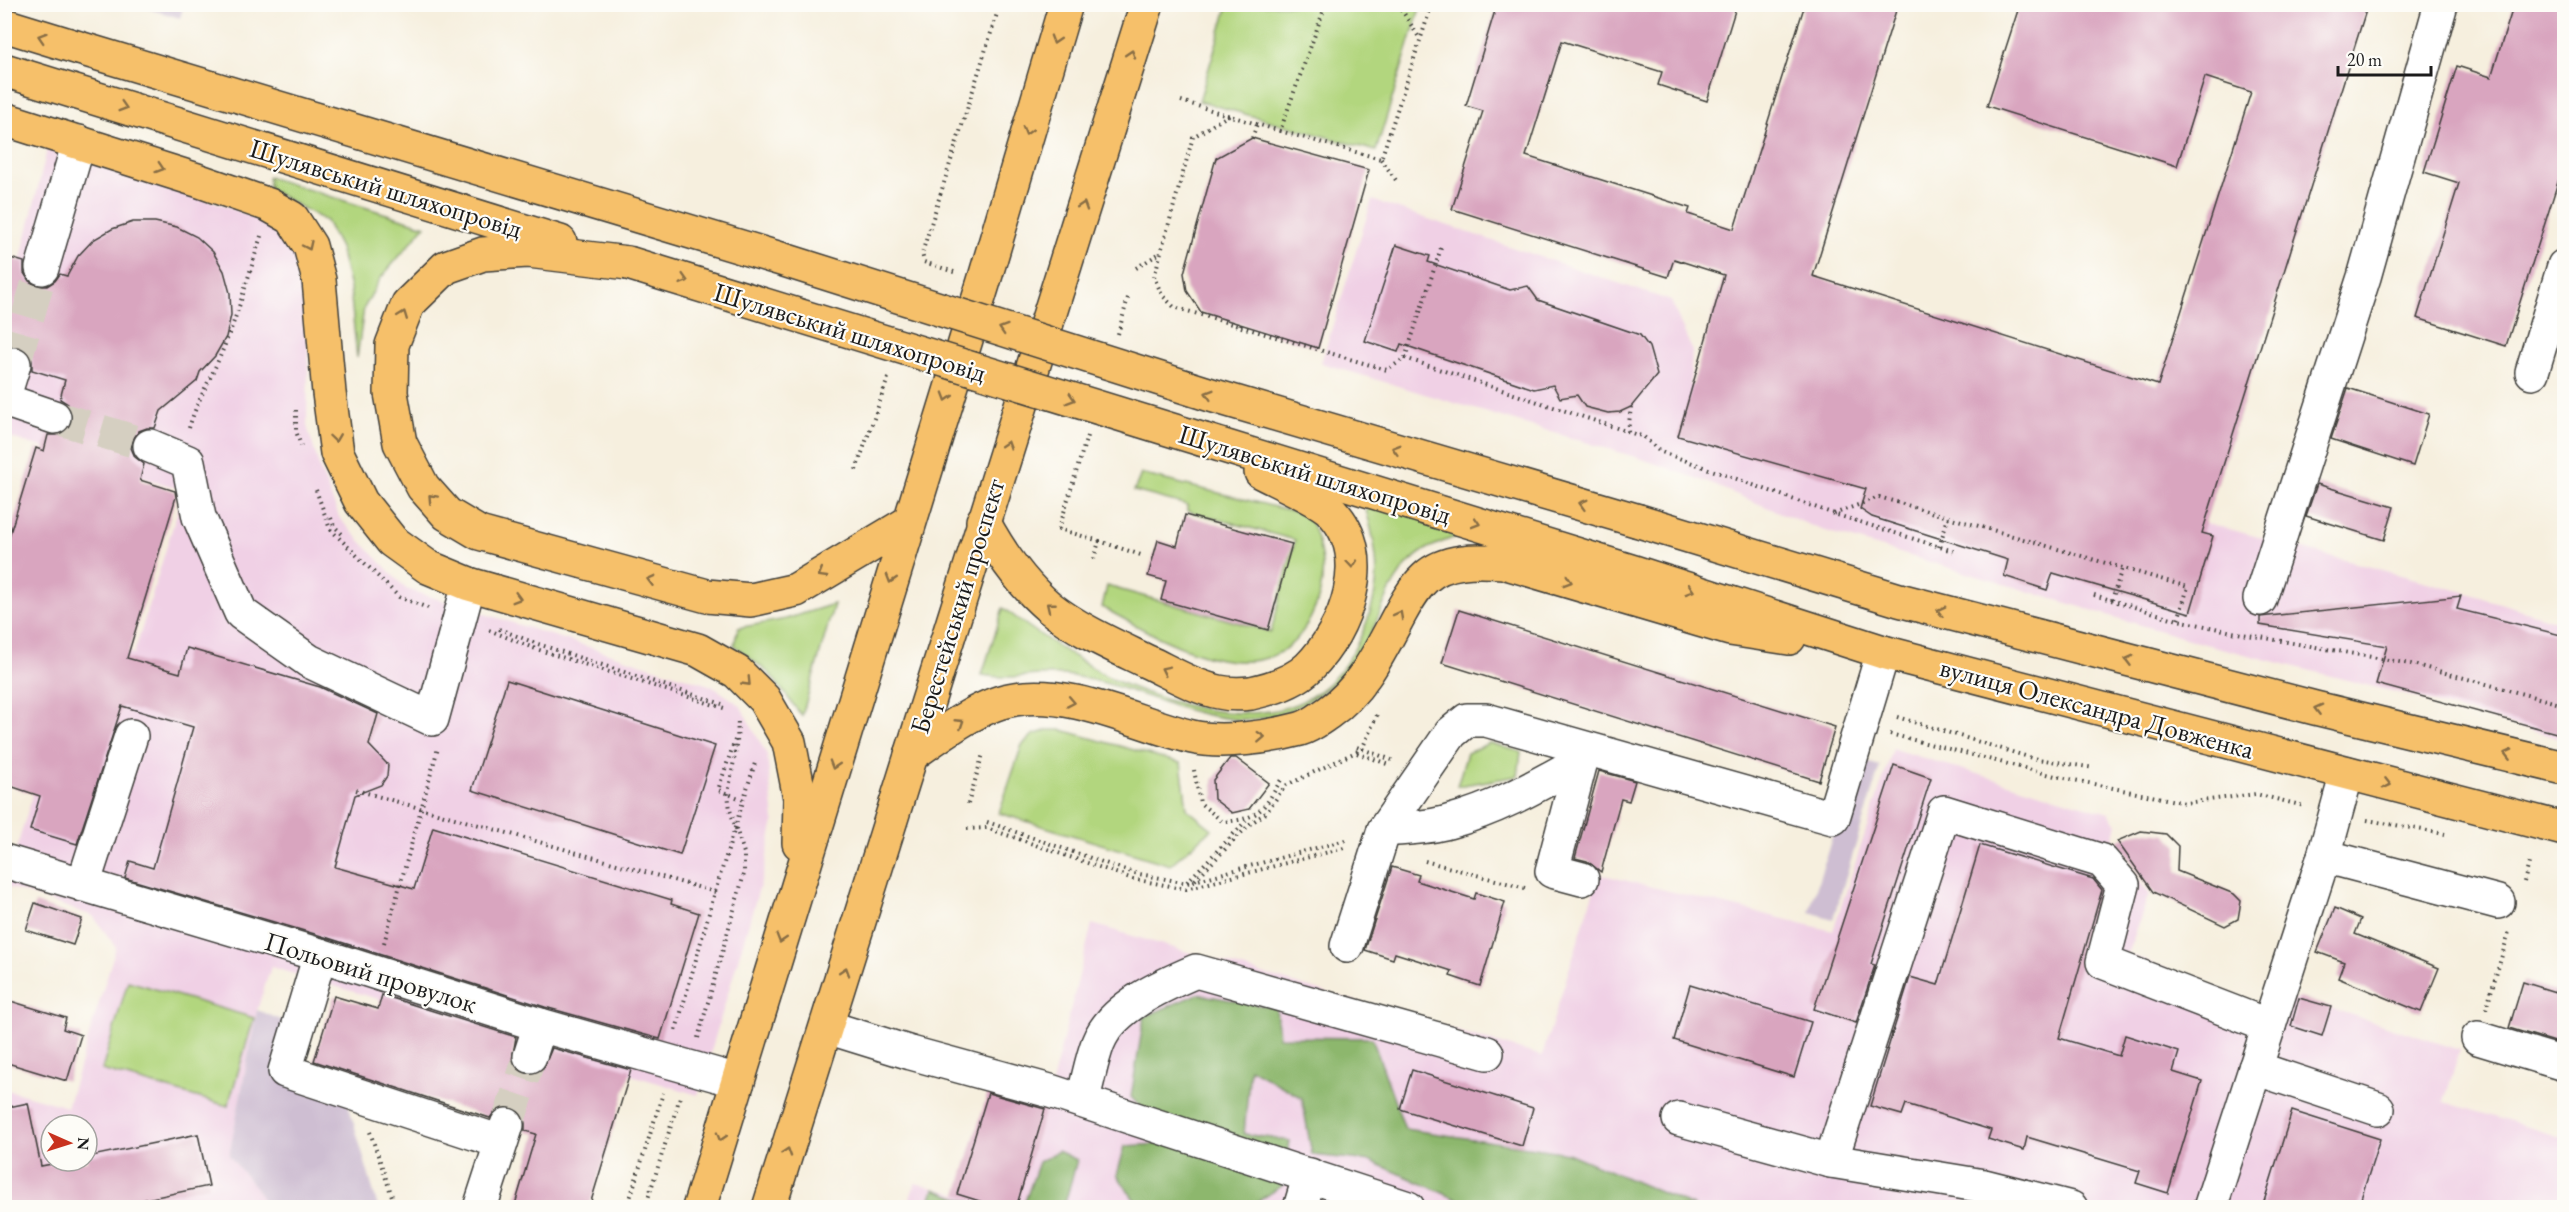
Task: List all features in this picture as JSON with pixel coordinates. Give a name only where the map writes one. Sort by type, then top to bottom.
[{"type":"main road","points":[[699,1208],[984,281],[1066,4]]},
{"type":"main road","name":"Берестейський проспект","points":[[769,1208],[1147,4]]},
{"type":"main road","name":"Шулявський шляхопровід","points":[[4,25],[781,259],[1211,395],[1639,521]]},
{"type":"main road","name":"Шулявський шляхопровід","points":[[4,70],[1634,572]]},
{"type":"main road","points":[[4,119],[269,205],[291,218],[310,246],[319,280],[337,453],[361,502],[392,541],[428,567],[469,584],[698,650],[737,672],[764,699],[789,742],[800,798],[798,883]]},
{"type":"main road","points":[[628,263],[528,251],[483,254],[446,267],[408,304],[392,345],[391,393],[400,443],[423,487],[447,514],[479,533],[707,596],[752,600],[796,590],[908,523]]},
{"type":"main road","points":[[983,521],[1000,553],[1023,581],[1050,607],[1098,638],[1181,678],[1220,692],[1249,693],[1281,684],[1307,669],[1330,642],[1346,609],[1353,570],[1348,537],[1332,511],[1204,440]]},
{"type":"main road","name":"вулиця Олександра Довженка","points":[[1639,521],[1899,600],[2315,708],[2565,768]]},
{"type":"main road","points":[[911,755],[972,715],[1013,699],[1047,698],[1086,705],[1195,737],[1272,736],[1308,726],[1344,702],[1373,665],[1406,602],[1426,577],[1455,562],[1463,561],[1503,562],[1730,629],[1883,652]]},
{"type":"main road","name":"вулиця Олександра Довженка","points":[[1634,572],[1883,652],[2565,829]]},
{"type":"lane","points":[[2260,600],[2364,277],[2441,4]]},
{"type":"lane","points":[[42,268],[79,142]]},
{"type":"lane","points":[[2532,372],[2565,266]]},
{"type":"lane","points":[[14,364],[4,398],[54,417]]},
{"type":"lane","points":[[150,446],[188,462],[199,517],[241,613],[309,661],[432,718],[469,584]]},
{"type":"lane","points":[[1347,946],[1381,839],[1422,772],[1451,733],[1467,720],[1486,720],[1583,754],[1833,818],[1883,652]]},
{"type":"lane","points":[[83,885],[131,736]]},
{"type":"lane","points":[[1381,839],[1446,823],[1496,807],[1520,796],[1583,754]]},
{"type":"lane","points":[[1567,875],[1583,754]]},
{"type":"lane","points":[[2210,1208],[2324,856],[2347,774]]},
{"type":"lane","points":[[1832,1161],[1944,812],[2102,861],[2123,885],[2103,962],[2268,1026]]},
{"type":"lane","points":[[2324,856],[2510,905]]},
{"type":"lane","name":"Польовий провулок","points":[[4,861],[320,955],[540,1025],[738,1082]]},
{"type":"lane","points":[[320,955],[285,1071],[357,1095],[504,1134],[480,1208]]},
{"type":"lane","points":[[1083,1101],[1099,1041],[1121,1012],[1160,986],[1196,972],[1487,1053]]},
{"type":"lane","points":[[530,1056],[540,1025]]},
{"type":"lane","points":[[827,1027],[1083,1101],[1408,1208]]},
{"type":"lane","points":[[2478,1038],[2565,1064]]},
{"type":"lane","points":[[2255,1068],[2378,1109]]},
{"type":"lane","points":[[1679,1119],[1832,1161],[1981,1197],[2071,1208]]},
{"type":"lane","points":[[1300,1208],[1310,1175]]},
{"type":"path","points":[[927,266],[922,260],[922,253],[1000,4]]},
{"type":"path","points":[[1280,131],[1326,4]]},
{"type":"path","points":[[1398,4],[1421,40]]},
{"type":"path","points":[[1381,159],[1432,4]]},
{"type":"path","points":[[1181,101],[1381,159],[1398,183]]},
{"type":"path","points":[[1229,115],[1193,137],[1154,277],[1162,295],[1174,306],[1387,370],[1405,358],[1442,245]]},
{"type":"path","points":[[1252,138],[1257,124]]},
{"type":"path","points":[[255,231],[267,238]]},
{"type":"path","points":[[188,462],[189,428],[195,407],[224,348],[242,300],[262,233]]},
{"type":"path","points":[[1136,268],[1160,252]]},
{"type":"path","points":[[1405,358],[1644,437],[1659,451],[1834,514],[1956,552]]},
{"type":"path","points":[[1628,432],[1631,407]]},
{"type":"path","points":[[296,408],[296,431],[303,453]]},
{"type":"path","points":[[856,470],[862,454]]},
{"type":"path","points":[[315,485],[330,529],[399,597],[533,648],[728,709],[736,721],[735,743],[718,790],[744,800]]},
{"type":"path","points":[[1834,514],[1879,497],[2188,587],[2178,620]]},
{"type":"path","points":[[1939,547],[1948,518]]},
{"type":"path","points":[[1099,541],[1144,556]]},
{"type":"path","points":[[2112,600],[2122,568]]},
{"type":"path","points":[[2094,596],[2178,620],[2237,633],[2416,665],[2565,705]]},
{"type":"path","points":[[1186,889],[1250,824],[1267,812],[1285,786],[1359,748],[1382,705]]},
{"type":"path","points":[[1894,716],[2032,758],[2094,768]]},
{"type":"path","points":[[1861,723],[1890,734],[2055,776],[2185,804],[2256,794],[2335,813],[2456,836]]},
{"type":"path","points":[[382,949],[441,739]]},
{"type":"path","points":[[1359,748],[1422,772]]},
{"type":"path","points":[[968,804],[983,754]]},
{"type":"path","points":[[645,1208],[679,1064],[715,892],[755,763]]},
{"type":"path","points":[[1194,769],[1200,803],[1223,822],[1246,820]]},
{"type":"path","points":[[1187,883],[1246,820],[1265,807],[1282,778]]},
{"type":"path","points":[[356,790],[715,892]]},
{"type":"path","points":[[987,822],[1134,873],[1187,883],[1381,839],[1525,888],[1567,875]]},
{"type":"path","points":[[627,1208],[663,1093],[679,1064],[744,874],[744,853],[736,825]]},
{"type":"path","points":[[967,830],[987,828],[1132,879],[1186,889],[1381,839]]},
{"type":"path","points":[[2478,1038],[2510,905],[2529,863]]},
{"type":"path","points":[[357,1095],[396,1208]]},
{"type":"shaded area","points":[[134,5],[184,5],[180,18]]},
{"type":"shaded area","points":[[48,146],[275,225],[297,254],[309,298],[307,426],[321,472],[340,519],[406,589],[712,686],[740,705],[767,755],[774,820],[763,875],[698,1095],[271,967],[257,1010],[229,1156],[256,1188],[266,1207],[5,1207],[4,1089],[67,1107],[116,947],[93,916],[5,886],[80,639],[134,654],[184,490],[5,436],[5,324]]},
{"type":"shaded area","points":[[1372,200],[1671,301],[1692,350],[1690,385],[2464,592],[2564,623],[2564,740],[2406,695],[2205,644],[1819,529],[1704,481],[1642,459],[1321,363]]},
{"type":"shaded area","points":[[1893,749],[2109,813],[2117,824],[2112,844],[2149,894],[2128,954],[2274,1010],[2299,998],[2460,1050],[2444,1102],[2564,1138],[2564,1208],[907,1208],[915,1183],[957,1194],[989,1088],[1050,1091],[1092,924],[1542,1056],[1599,874],[1833,931]]},
{"type":"shaded area","points":[[1856,759],[1880,766],[1833,919],[1809,912]]},
{"type":"shaded area","points":[[257,1010],[291,1024],[276,1076],[347,1100],[378,1207],[266,1207],[256,1188],[229,1156]]},
{"type":"green space","points":[[1228,5],[1421,5],[1376,151],[1199,101]]},
{"type":"green space","points":[[268,177],[425,226],[380,279],[364,308],[357,358],[350,288],[340,248],[326,221],[269,189]]},
{"type":"green space","points":[[1141,474],[1308,515],[1321,553],[1322,578],[1317,604],[1311,617],[1292,643],[1268,657],[1242,661],[1212,657],[1183,648],[1154,635],[1102,607],[1107,586],[1271,632],[1295,540],[1187,511],[1187,505],[1134,491]]},
{"type":"green space","points":[[1376,503],[1471,531],[1431,547],[1412,560],[1392,586],[1365,647],[1354,665],[1319,694],[1288,711],[1258,719],[1227,718],[1197,712],[1104,683],[1072,676],[993,677],[982,675],[1003,608],[1052,643],[1106,676],[1181,704],[1215,711],[1249,713],[1281,709],[1311,696],[1337,675],[1358,642],[1366,624],[1377,577],[1374,545],[1366,510]]},
{"type":"green space","points":[[834,604],[802,716],[770,674],[734,645],[738,628],[786,619]]},
{"type":"green space","points":[[1048,730],[1062,730],[1181,763],[1187,809],[1212,829],[1170,865],[999,813],[1022,745],[1033,735]]},
{"type":"green space","points":[[1489,743],[1521,752],[1518,776],[1457,786],[1467,753]]},
{"type":"green space","points":[[128,981],[254,1018],[228,1106],[102,1070]]},
{"type":"green space","points":[[1197,994],[1276,1008],[1279,1037],[1372,1038],[1405,1129],[1568,1153],[1695,1207],[1474,1207],[1371,1161],[1312,1155],[1302,1098],[1250,1068],[1244,1134],[1290,1141],[1282,1186],[1249,1207],[1138,1205],[1117,1175],[1125,1146],[1174,1143],[1131,1097],[1144,1017]]},
{"type":"green space","points":[[1058,1151],[1077,1160],[1064,1207],[1023,1207],[1039,1162]]},
{"type":"green space","points":[[934,1189],[983,1207],[928,1207]]},
{"type":"building","points":[[1497,4],[1737,4],[1707,101],[1658,85],[1662,72],[1562,41],[1526,156],[1690,208],[1688,214],[1734,229],[1805,4],[1898,4],[1813,276],[2158,385],[2251,92],[2205,77],[2177,166],[1987,106],[2020,4],[2368,4],[2202,533],[2213,536],[2190,613],[2053,573],[2047,590],[2004,576],[2008,560],[1872,517],[1860,509],[1866,489],[1678,436],[1724,275],[1674,259],[1668,277],[1452,209],[1483,111],[1466,106]]},
{"type":"building","points":[[2514,4],[2565,4],[2565,160],[2506,346],[2417,318],[2459,183],[2424,172],[2457,66],[2491,77]]},
{"type":"building","points":[[1252,138],[1369,170],[1318,348],[1201,312],[1187,291],[1184,273],[1216,158]]},
{"type":"building","points":[[133,222],[155,222],[177,227],[197,237],[213,252],[224,271],[230,293],[231,315],[226,337],[215,356],[200,372],[197,381],[161,411],[155,428],[139,431],[133,439],[131,448],[135,457],[144,464],[140,480],[175,491],[176,497],[127,658],[180,673],[187,648],[320,687],[378,714],[369,745],[388,765],[387,776],[381,785],[355,795],[335,867],[414,889],[433,827],[672,900],[671,904],[699,913],[660,1039],[545,1007],[325,937],[125,878],[130,861],[153,868],[193,727],[122,706],[77,844],[30,830],[40,796],[4,784],[4,553],[36,448],[44,451],[48,435],[58,435],[67,431],[72,422],[72,414],[68,404],[60,399],[65,380],[32,370],[32,359],[20,346],[4,348],[4,256],[24,262],[24,273],[29,281],[37,286],[47,286],[60,274],[67,276],[78,256],[93,240],[112,229]]},
{"type":"building","points":[[1396,245],[1430,256],[1428,262],[1510,290],[1528,286],[1538,300],[1640,335],[1649,347],[1657,375],[1631,407],[1620,412],[1608,413],[1585,407],[1577,395],[1560,398],[1553,385],[1534,389],[1401,344],[1398,352],[1365,341]]},
{"type":"building","points":[[2348,388],[2429,414],[2413,466],[2331,439]]},
{"type":"building","points":[[2317,484],[2394,507],[2384,540],[2306,516]]},
{"type":"building","points":[[1185,515],[1292,544],[1268,630],[1161,600],[1166,581],[1148,576],[1158,540],[1177,546]]},
{"type":"building","points":[[2461,596],[2457,609],[2565,636],[2565,716],[2560,734],[2376,684],[2387,646],[2260,625],[2260,617]]},
{"type":"building","points":[[1459,610],[1835,727],[1819,781],[1442,663]]},
{"type":"building","points":[[507,680],[715,746],[680,855],[472,790]]},
{"type":"building","points":[[1230,758],[1236,758],[1269,783],[1249,809],[1232,813],[1214,799],[1213,780]]},
{"type":"building","points":[[1894,765],[1931,778],[1871,964],[1875,965],[1856,1023],[1814,1009]]},
{"type":"building","points":[[1599,771],[1635,781],[1629,801],[1621,799],[1601,872],[1587,861],[1575,858]]},
{"type":"building","points":[[2141,831],[2166,834],[2178,846],[2177,871],[2234,894],[2241,901],[2238,919],[2225,926],[2153,892],[2117,841]]},
{"type":"building","points":[[1980,845],[2093,879],[2102,890],[2059,1038],[2119,1056],[2125,1035],[2179,1052],[2173,1072],[2202,1081],[2168,1193],[2136,1183],[2140,1171],[2027,1137],[2024,1150],[1988,1139],[1991,1130],[1906,1104],[1902,1115],[1870,1106],[1910,977],[1938,985]]},
{"type":"building","points":[[1392,867],[1419,875],[1417,881],[1474,899],[1476,893],[1505,902],[1480,986],[1450,976],[1452,971],[1395,953],[1393,959],[1365,950]]},
{"type":"building","points":[[35,903],[82,919],[73,945],[26,930]]},
{"type":"building","points":[[2335,908],[2361,919],[2355,934],[2439,968],[2421,1012],[2338,978],[2344,962],[2317,952]]},
{"type":"building","points":[[2523,982],[2565,995],[2565,1045],[2509,1028]]},
{"type":"building","points":[[1690,985],[1811,1022],[1794,1077],[1674,1040]]},
{"type":"building","points":[[382,995],[516,1037],[512,1060],[517,1069],[525,1074],[534,1074],[543,1069],[552,1048],[631,1070],[589,1208],[514,1208],[536,1134],[525,1131],[525,1121],[520,1112],[513,1107],[503,1107],[495,1111],[490,1118],[314,1061],[334,996],[378,1009]]},
{"type":"building","points":[[2299,998],[2331,1007],[2322,1036],[2291,1026]]},
{"type":"building","points":[[4,999],[66,1018],[63,1029],[81,1035],[67,1081],[4,1062]]},
{"type":"building","points":[[1412,1070],[1533,1108],[1522,1146],[1400,1109]]},
{"type":"building","points":[[988,1093],[1045,1109],[1016,1208],[1002,1208],[957,1194]]},
{"type":"building","points":[[28,1103],[39,1156],[39,1173],[99,1173],[99,1155],[198,1134],[209,1186],[104,1208],[4,1208],[4,1108]]},
{"type":"building","points":[[2292,1111],[2380,1139],[2358,1208],[2262,1208]]},
{"type":"tunnel","points":[[14,364],[42,268]]},
{"type":"tunnel","points":[[54,417],[150,446]]},
{"type":"tunnel","points":[[507,1125],[530,1056]]}]
